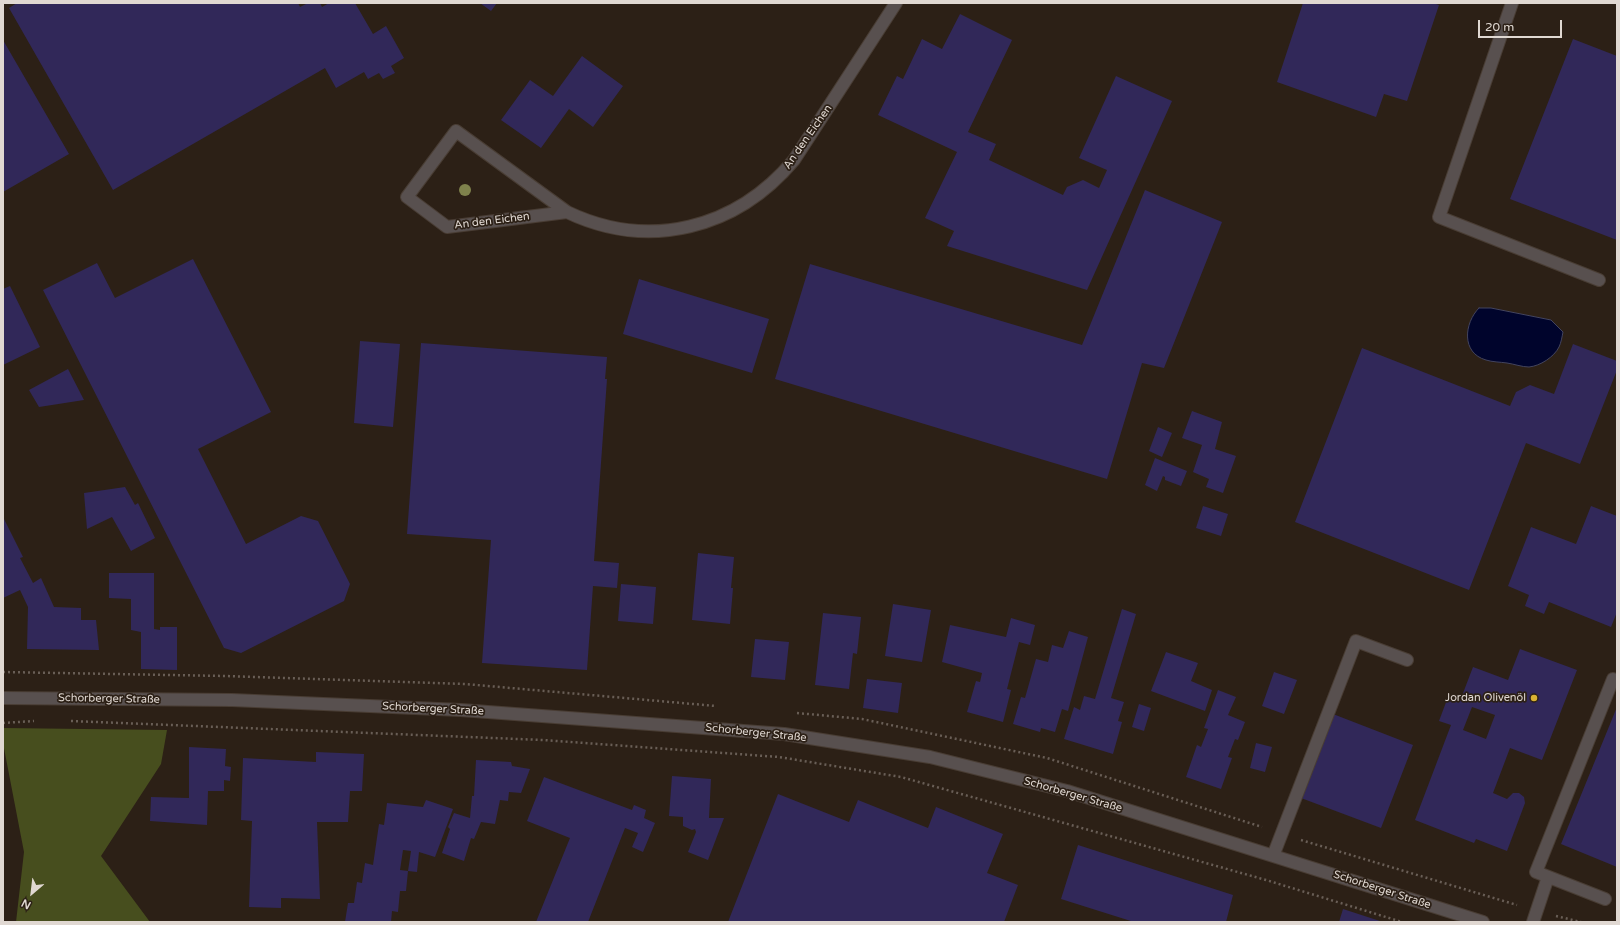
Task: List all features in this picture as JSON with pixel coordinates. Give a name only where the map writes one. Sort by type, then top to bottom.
[{"type":"street","name":"An den Eichen","points":[[567,212],[447,227],[407,197],[456,131],[567,212],[585,221],[604,227],[635,232],[663,232],[714,220],[736,210],[757,196],[782,174],[794,160],[896,3]]},
{"type":"street","points":[[1512,3],[1439,217],[1599,280]]},
{"type":"street","points":[[1273,856],[1356,641],[1407,660]]},
{"type":"street","points":[[1605,899],[1536,872],[1614,679]]},
{"type":"street","name":"Schorberger Straße","points":[[3,698],[232,700],[461,710],[784,734],[930,757],[1052,788],[1483,922]]},
{"type":"street","points":[[1533,922],[1548,877]]},
{"type":"path","points":[[3,723],[39,721]]},
{"type":"path","points":[[70,721],[543,740],[779,757],[901,777],[1266,880],[1402,922]]},
{"type":"green space","points":[[3,728],[167,730],[161,764],[101,856],[150,922],[16,922],[24,852],[3,743]]},
{"type":"water","points":[[1479,308],[1491,308],[1551,320],[1563,332],[1557,351],[1538,365],[1529,367],[1488,361],[1478,356],[1472,351],[1469,344],[1468,329],[1470,321]]},
{"type":"building","points":[[17,3],[298,3],[300,7],[308,3],[320,3],[322,7],[329,3],[355,3],[373,34],[386,26],[404,58],[391,66],[395,73],[383,79],[379,73],[368,79],[364,72],[336,88],[325,68],[113,190],[9,8]]},
{"type":"building","points":[[480,3],[497,3],[491,11]]},
{"type":"building","points":[[1303,3],[1433,3],[1439,5],[1407,101],[1384,94],[1376,117],[1277,82]]},
{"type":"building","points":[[960,14],[1012,40],[968,132],[996,144],[989,160],[1063,195],[1067,187],[1083,180],[1099,188],[1107,170],[1079,158],[1116,76],[1172,101],[1087,290],[947,246],[954,231],[925,218],[957,152],[878,115],[897,76],[903,79],[922,39],[942,49]]},
{"type":"building","points":[[1573,39],[1617,56],[1617,240],[1510,199]]},
{"type":"building","points":[[3,40],[69,154],[3,192]]},
{"type":"building","points":[[582,56],[623,86],[593,127],[569,109],[541,148],[501,120],[530,80],[553,96]]},
{"type":"building","points":[[1145,190],[1222,222],[1164,368],[1142,363],[1107,479],[775,379],[810,264],[1082,345]]},
{"type":"building","points":[[193,259],[271,412],[198,449],[246,544],[301,516],[318,521],[350,584],[344,601],[241,653],[224,648],[43,290],[97,263],[115,298]]},
{"type":"building","points":[[639,279],[769,319],[752,373],[623,334]]},
{"type":"building","points":[[10,286],[40,347],[3,365],[3,289]]},
{"type":"building","points":[[360,341],[400,344],[393,427],[354,423]]},
{"type":"building","points":[[421,343],[607,357],[605,379],[607,379],[594,561],[619,563],[617,588],[593,586],[587,670],[482,663],[491,540],[407,534]]},
{"type":"building","points":[[1573,344],[1617,361],[1617,370],[1580,464],[1526,443],[1469,590],[1295,522],[1362,348],[1510,406],[1516,392],[1530,385],[1554,394]]},
{"type":"building","points":[[68,369],[84,400],[39,407],[29,390]]},
{"type":"building","points":[[1192,411],[1222,422],[1215,449],[1236,456],[1223,493],[1206,487],[1209,479],[1193,472],[1202,445],[1182,438]]},
{"type":"building","points":[[1158,427],[1172,433],[1162,457],[1149,451]]},
{"type":"building","points":[[1155,458],[1187,471],[1181,486],[1165,480],[1165,477],[1163,476],[1157,491],[1145,485]]},
{"type":"building","points":[[125,487],[135,505],[138,503],[155,538],[131,551],[112,517],[87,529],[84,493]]},
{"type":"building","points":[[1203,506],[1228,514],[1221,536],[1196,528]]},
{"type":"building","points":[[1591,506],[1617,516],[1617,612],[1611,627],[1549,602],[1544,614],[1525,606],[1529,595],[1508,586],[1531,527],[1576,544]]},
{"type":"building","points":[[3,517],[23,557],[20,558],[33,583],[41,578],[54,607],[81,608],[81,620],[96,620],[99,650],[27,649],[28,607],[20,590],[3,598]]},
{"type":"building","points":[[698,553],[734,557],[730,624],[692,620]]},
{"type":"building","points":[[109,573],[154,573],[154,629],[160,630],[160,627],[177,627],[177,670],[141,669],[141,632],[131,630],[131,599],[109,598]]},
{"type":"building","points":[[621,584],[656,587],[653,624],[618,621]]},
{"type":"building","points":[[893,604],[931,610],[922,662],[885,656]]},
{"type":"building","points":[[1122,609],[1136,614],[1111,698],[1124,702],[1118,721],[1122,722],[1113,754],[1064,739],[1074,707],[1080,710],[1084,696],[1095,699]]},
{"type":"building","points":[[823,613],[861,617],[857,654],[853,653],[849,689],[815,685]]},
{"type":"building","points":[[1011,618],[1035,625],[1030,645],[1019,642],[1007,689],[1011,690],[1003,722],[967,712],[976,681],[980,682],[982,673],[942,662],[950,625],[1006,637]]},
{"type":"building","points":[[1069,631],[1088,637],[1068,711],[1062,709],[1055,732],[1041,728],[1040,732],[1013,724],[1021,697],[1025,698],[1036,659],[1048,662],[1052,645],[1063,648]]},
{"type":"building","points":[[755,639],[789,642],[785,680],[751,677]]},
{"type":"building","points":[[1520,649],[1577,670],[1542,760],[1510,748],[1493,793],[1507,799],[1513,793],[1519,793],[1524,797],[1525,803],[1507,851],[1476,839],[1474,843],[1415,820],[1451,725],[1439,721],[1448,697],[1460,701],[1473,667],[1508,680]],"holes":[[[1472,707],[1495,715],[1486,739],[1463,730]]]},
{"type":"building","points":[[1166,652],[1198,663],[1191,681],[1212,690],[1205,711],[1151,691]]},
{"type":"building","points":[[1274,672],[1297,680],[1284,714],[1262,706]]},
{"type":"building","points":[[867,679],[902,683],[898,713],[863,708]]},
{"type":"building","points":[[1218,690],[1236,697],[1228,715],[1245,722],[1238,740],[1235,739],[1228,757],[1232,758],[1221,789],[1186,777],[1197,745],[1201,747],[1208,729],[1204,728]]},
{"type":"building","points":[[1139,704],[1151,708],[1144,731],[1132,727]]},
{"type":"building","points":[[1617,707],[1617,867],[1561,844]]},
{"type":"building","points":[[1333,714],[1413,745],[1381,828],[1301,798]]},
{"type":"building","points":[[1256,743],[1272,747],[1265,772],[1250,768]]},
{"type":"building","points":[[189,747],[226,749],[225,766],[231,767],[230,781],[224,780],[224,791],[208,791],[207,825],[150,821],[151,797],[189,798]]},
{"type":"building","points":[[316,752],[364,754],[362,791],[350,791],[348,822],[317,822],[320,899],[281,898],[281,908],[249,907],[252,821],[241,820],[243,758],[316,762]]},
{"type":"building","points":[[476,760],[511,762],[512,766],[530,769],[521,793],[509,792],[508,801],[500,800],[495,824],[481,822],[474,839],[471,838],[464,861],[442,853],[450,829],[448,827],[454,813],[470,818],[472,796],[474,796]]},
{"type":"building","points":[[672,776],[711,779],[709,818],[724,818],[708,860],[688,852],[696,832],[695,829],[692,830],[683,826],[683,817],[669,816]]},
{"type":"building","points":[[544,777],[632,810],[634,805],[646,810],[644,818],[655,823],[643,852],[632,847],[638,833],[625,828],[588,922],[536,922],[570,838],[527,821]]},
{"type":"building","points":[[778,794],[849,822],[858,800],[928,828],[936,807],[1003,834],[987,873],[1018,885],[1004,922],[728,922]]},
{"type":"building","points":[[426,800],[453,809],[435,857],[419,852],[417,872],[408,871],[406,891],[400,891],[398,912],[392,911],[391,922],[345,922],[348,903],[354,903],[357,882],[362,883],[365,863],[373,865],[379,824],[384,825],[387,803],[423,807]],"holes":[[[403,850],[411,851],[408,871],[400,870]]]},
{"type":"building","points":[[1078,845],[1233,895],[1226,922],[1134,922],[1061,899]]},
{"type":"building","points":[[1343,909],[1383,922],[1339,922]]},
{"type":"place","name":"Jordan Olivenöl","points":[[1534,698]]}]
